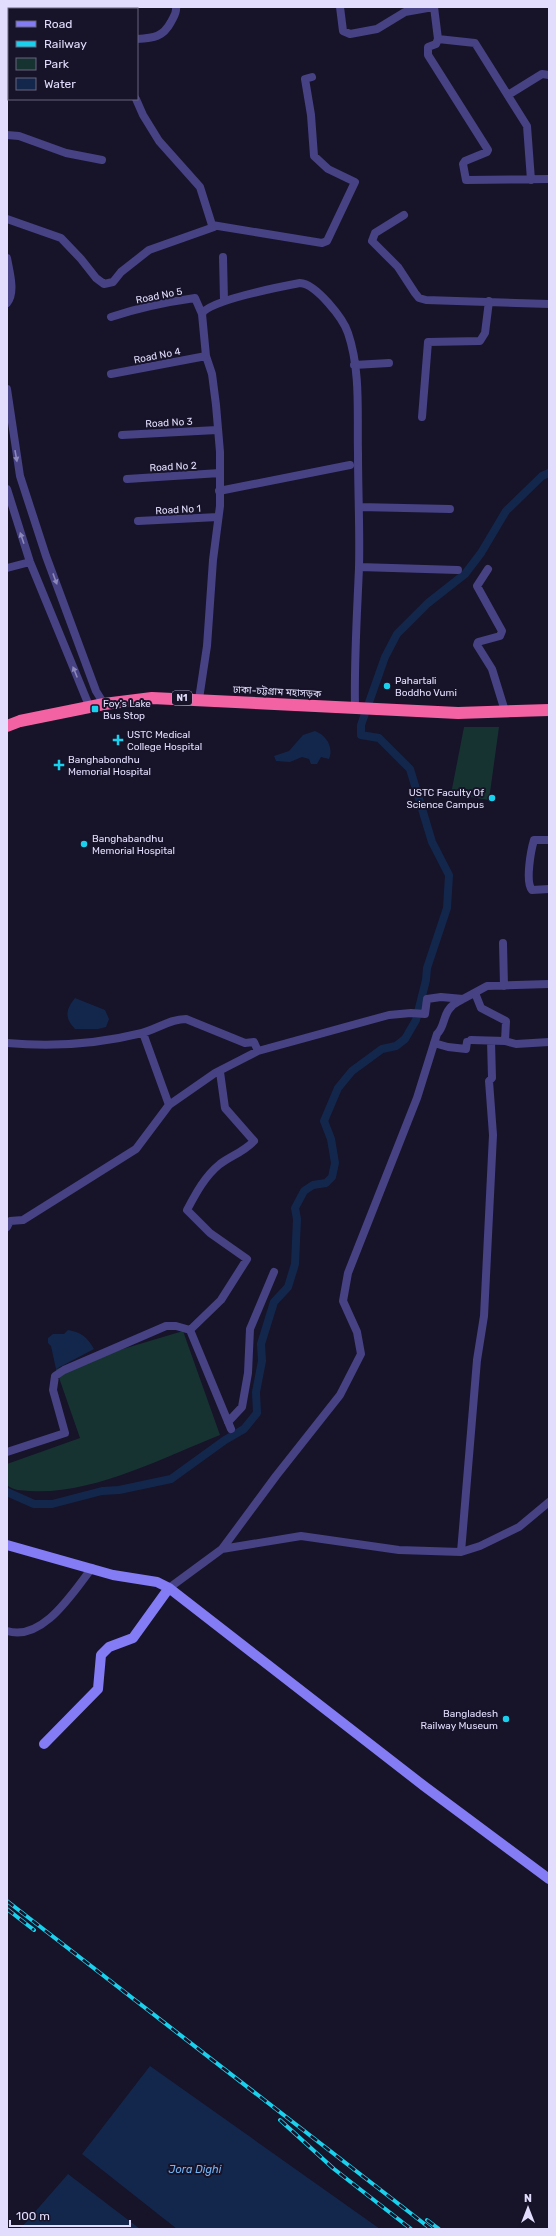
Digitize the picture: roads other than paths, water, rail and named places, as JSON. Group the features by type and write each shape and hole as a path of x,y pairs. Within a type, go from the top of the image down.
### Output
{"highway":[{"name":"ঢাকা-চট্টগ্রাম মহাসড়ক","path":"7,726 20,721 104,704 146,698 199,699 458,713 549,710"}],"main road":[{"path":"7,1545 113,1575 157,1582 169,1588 424,1786 549,1879"},
{"path":"44,1744 98,1689 101,1655 109,1647 133,1638 169,1588"}],"street":[{"path":"138,39 156,37 166,32 177,12 176,7"},
{"path":"340,7 343,31 346,34 377,29 405,12 434,7 438,39 436,44 428,47 428,55 488,150 487,152 465,161 463,164 466,180 549,179"},
{"path":"438,39 475,43 528,126 531,180"},
{"path":"508,95 542,74 549,75"},
{"path":"7,219 61,238 81,259 96,278 104,284 113,282 121,272 149,250 214,227 322,243 327,241 354,182 328,169 314,156 311,115 305,79 312,77"},
{"path":"136,100 143,115 159,142 200,187 210,223 214,227"},
{"path":"7,135 19,136 66,153 102,160"},
{"path":"404,215 375,233 372,240 398,267 419,298 426,300 549,304"},
{"path":"223,257 224,301"},
{"path":"7,258 11,296 7,303"},
{"path":"199,699 207,646 213,560 218,517 220,473 220,452 212,374 206,356 202,314 205,309 224,301 300,283 310,286 342,319 348,332 354,365 357,400 362,708"},
{"name":"Road No 5","path":"111,316 147,306 158,306 195,298 202,314"},
{"path":"422,417 428,342 480,341 485,333 489,301"},
{"name":"Road No 4","path":"111,374 206,356"},
{"path":"354,365 389,363"},
{"path":"7,389 20,476 51,570 96,691 104,704"},
{"name":"Road No 3","path":"122,435 217,430"},
{"path":"219,491 350,465"},
{"name":"Road No 2","path":"127,479 220,473"},
{"path":"7,488 30,562 90,708"},
{"path":"359,507 450,510"},
{"name":"Road No 1","path":"138,521 218,517"},
{"path":"7,568 30,562"},
{"path":"359,567 458,570"},
{"path":"488,569 477,586 502,631 500,636 478,642 477,645 492,669 505,711"},
{"path":"549,840 534,840 528,882 532,890 549,889"},
{"path":"503,943 504,986"},
{"path":"169,1588 222,1549 276,1476 340,1395 362,1354 356,1332 343,1301 348,1273 408,1120 437,1034 441,1030 445,1015 452,1006 487,986 549,984"},
{"path":"475,993 481,1008 506,1021 505,1042"},
{"path":"7,1227 10,1221 24,1220 136,1149 169,1105 220,1072 258,1051 389,1016 410,1013 425,1014 427,999 441,997 463,999"},
{"path":"7,1043 70,1045 142,1033 176,1019 186,1019 244,1043 254,1042 258,1051"},
{"path":"142,1033 169,1105"},
{"path":"434,1043 448,1047 466,1049 469,1041 491,1041 516,1044 549,1042"},
{"path":"461,1552 477,1360 484,1316 493,1135 491,1096 488,1086 492,1078 491,1041"},
{"path":"190,1330 221,1300 247,1259 210,1233 187,1210 207,1175 221,1163 243,1152 254,1141 225,1108 220,1072"},
{"path":"190,1330 230,1426 242,1406 248,1373 250,1329 274,1272"},
{"path":"7,1452 65,1434 53,1390 55,1376 64,1370 166,1326 176,1326 190,1330"},
{"path":"222,1549 301,1536 399,1550 461,1552 480,1546 519,1527 549,1502"},
{"path":"7,1631 24,1633 44,1623 62,1607 92,1568"}],"water":[{"path":"315,731 326,738 330,746 329,759 321,757 317,764 311,764 309,759 302,757 290,762 276,761 274,756 289,751 303,735"},
{"path":"75,998 105,1010 109,1019 106,1027 98,1029 75,1029 69,1021 68,1010"},
{"path":"68,1330 77,1332 83,1336 89,1341 94,1349 56,1369 51,1346 48,1343 48,1338 53,1334 64,1334"},
{"name":"Jora Dighi","path":"150,2066 380,2229 177,2229 82,2154"},
{"path":"68,2174 140,2229 20,2229"}],"waterway":[{"path":"7,1492 34,1504 52,1504 102,1491 119,1490 171,1479 225,1440 244,1429 257,1413 256,1392 262,1361 261,1344 274,1302 288,1287 295,1264 297,1219 295,1208 304,1191 313,1185 326,1183 332,1177 335,1163 331,1139 324,1121 338,1088 352,1071 382,1049 396,1046 405,1039 416,1020 426,980 427,968 447,908 449,875 432,842 410,769 379,738 361,735 361,725 385,657 397,634 428,603 465,574 481,553 506,511 542,476 549,473"}],"railway":[{"path":"7,1901 431,2229"},
{"path":"7,1909 34,1930"},
{"path":"280,2120 334,2169 411,2229"},
{"path":"427,2220 439,2229"}],"place":[{"name":"Pahartali Boddho Vumi","path":"387,686"},
{"name":"Foy's Lake Bus Stop","path":"95,709"},
{"name":"USTC Medical College Hospital","path":"118,740"},
{"name":"Banghabondhu Memorial Hospital","path":"59,765"},
{"name":"USTC Faculty Of Science Campus","path":"492,798"},
{"name":"Banghabandhu Memorial Hospital","path":"84,844"},
{"name":"Bangladesh Railway Museum","path":"506,1719"}]}
